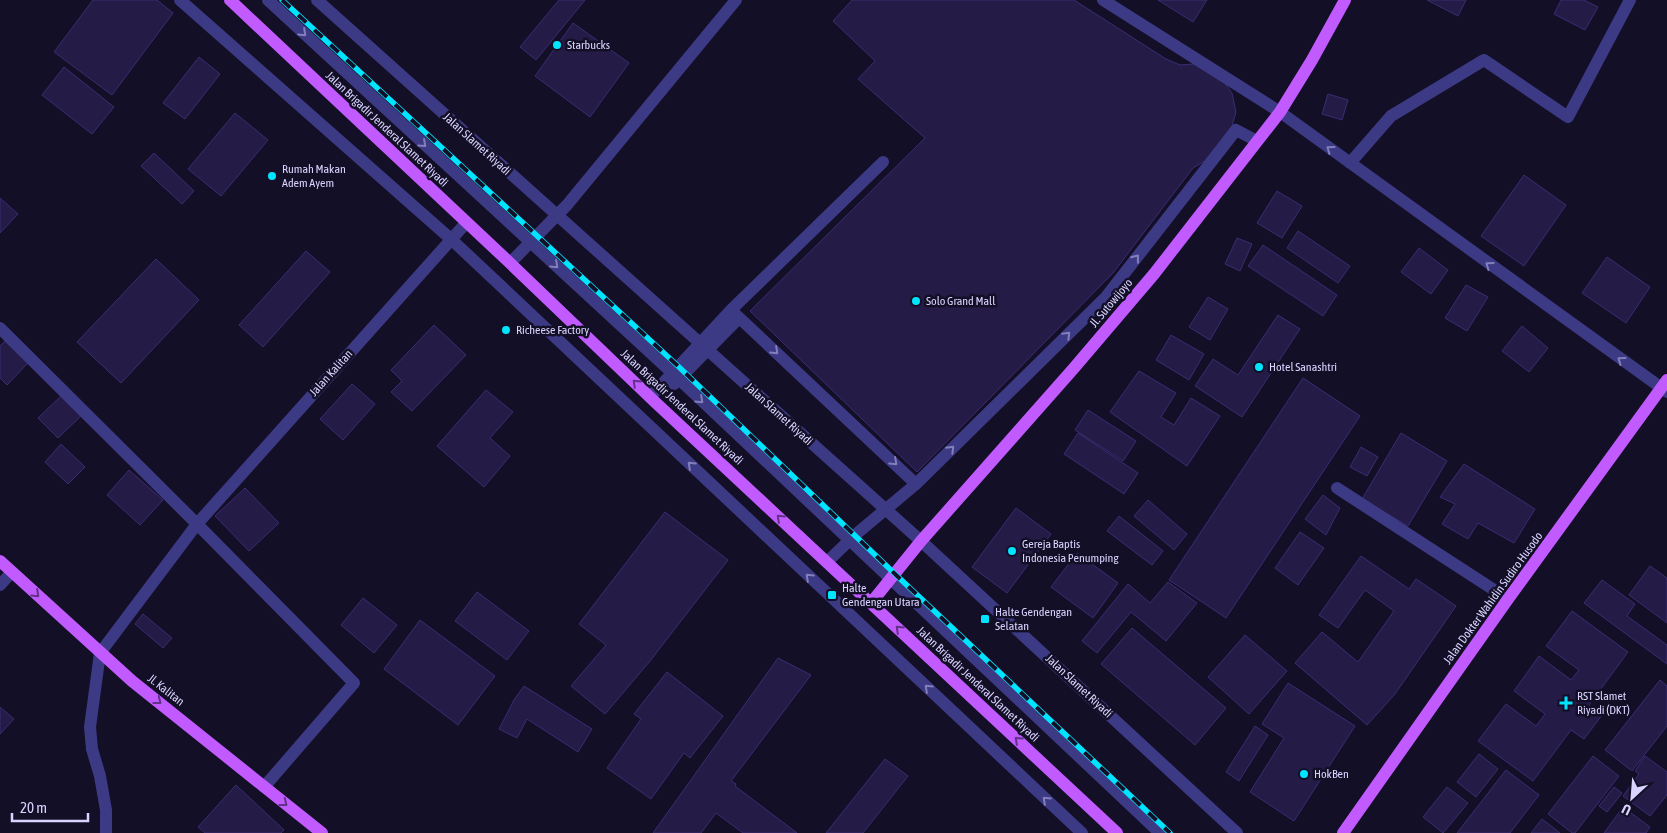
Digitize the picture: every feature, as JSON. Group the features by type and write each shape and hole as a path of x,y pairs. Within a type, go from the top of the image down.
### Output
{"main road":[{"name":"Jalan Brigadir Jenderal Slamet Riyadi","path":"230,0 1117,833"},
{"name":"Jl. Sutowijoyo","path":"870,602 1154,274 1280,112 1312,60 1344,0"},
{"name":"Jalan Dokter Wahidin Sudiro Husodo","path":"1343,833 1508,599 1665,387"},
{"name":"Jl. Kalitan","path":"0,561 100,653 322,833"}],"street":[{"path":"180,0 452,240 1082,833"},
{"path":"268,0 676,376 1160,833"},
{"name":"Jalan Slamet Riyadi","path":"317,0 921,541 1237,833"},
{"path":"510,263 557,216 736,0"},
{"path":"1103,0 1280,112 1665,387"},
{"path":"1350,163 1391,116 1484,60 1568,117 1630,0"},
{"path":"827,562 885,509 916,484 1106,297 1236,130 1257,141"},
{"path":"653,399 883,162"},
{"name":"Jalan Kalitan","path":"100,653 197,524 466,223"},
{"path":"735,314 916,484"},
{"path":"0,328 354,683 264,787"},
{"path":"1337,488 1508,599"},
{"path":"0,585 12,572"},
{"path":"100,653 90,727 92,749 100,776 106,810 106,833"}],"building":[{"path":"93,0 157,0 173,13 112,95 54,52"},
{"path":"559,0 585,0 536,60 520,47"},
{"path":"852,0 1074,0 1166,59 1180,65 1194,64 1222,79 1232,93 1236,112 1232,126 1208,159 1193,168 1113,273 917,472 750,311 925,138 858,79 875,61 833,21"},
{"path":"1158,0 1207,0 1193,22"},
{"path":"1427,0 1466,0 1458,16"},
{"path":"1561,0 1584,0 1598,7 1585,30 1554,14"},
{"path":"573,23 629,63 590,117 535,76"},
{"path":"199,57 220,74 185,119 163,103"},
{"path":"64,67 114,107 92,134 42,95"},
{"path":"1328,94 1348,100 1342,120 1322,114"},
{"path":"235,113 268,140 221,196 188,169"},
{"path":"154,153 194,191 182,204 141,166"},
{"path":"1524,175 1566,205 1524,266 1481,236"},
{"path":"1277,191 1302,206 1282,238 1257,223"},
{"path":"0,198 18,214 0,233"},
{"path":"1298,231 1350,266 1338,283 1287,248"},
{"path":"1237,238 1252,244 1240,271 1225,264"},
{"path":"1263,245 1337,295 1323,316 1248,266"},
{"path":"1419,248 1448,270 1431,294 1401,272"},
{"path":"306,251 330,272 263,347 239,325"},
{"path":"1607,257 1650,287 1626,323 1582,293"},
{"path":"156,259 199,300 121,383 77,342"},
{"path":"1466,285 1488,297 1467,331 1445,318"},
{"path":"1208,297 1228,309 1210,340 1189,327"},
{"name":"Hotel Sanashtri","path":"1278,315 1300,329 1242,417 1195,386 1213,359 1238,375"},
{"path":"434,325 466,355 412,411 391,392 402,381 391,370"},
{"path":"1522,326 1548,348 1529,372 1502,351"},
{"path":"1171,335 1204,354 1189,380 1156,360"},
{"path":"5,341 28,363 7,385 0,378 0,346"},
{"path":"1139,371 1176,393 1161,417 1174,425 1191,398 1220,416 1187,466 1110,412"},
{"path":"1303,378 1360,416 1226,618 1169,580"},
{"path":"352,384 375,404 343,440 320,419"},
{"path":"486,390 513,412 490,438 510,456 484,487 437,446"},
{"path":"62,395 82,415 58,438 38,418"},
{"path":"1088,410 1136,441 1123,461 1075,430"},
{"path":"1078,433 1138,473 1124,494 1064,454"},
{"path":"1401,433 1447,461 1408,526 1362,499"},
{"path":"61,444 85,467 68,484 45,462"},
{"path":"1361,447 1378,457 1367,476 1350,467"},
{"path":"1464,464 1535,509 1514,543 1478,523 1468,539 1442,524 1455,504 1440,497"},
{"path":"129,470 163,500 140,525 107,495"},
{"path":"245,488 279,523 249,551 215,516"},
{"path":"1323,495 1340,508 1326,535 1305,519"},
{"path":"1148,500 1187,534 1174,550 1134,516"},
{"name":"Gereja Baptis Indonesia Penumping","path":"1016,508 1051,534 1007,593 972,567"},
{"path":"665,512 728,560 650,661 605,714 571,686 606,645 579,624"},
{"path":"1119,516 1163,551 1152,565 1107,531"},
{"path":"1300,532 1324,548 1298,585 1275,568"},
{"path":"1077,553 1118,583 1093,618 1051,587"},
{"path":"1361,556 1409,589 1416,579 1456,606 1395,694 1367,725 1295,663 1322,632 1358,662 1394,611 1365,590 1338,628 1319,615"},
{"path":"1650,566 1667,578 1667,623 1629,595"},
{"path":"1602,580 1635,604 1627,616 1667,645 1667,664 1584,603"},
{"path":"1168,582 1197,603 1166,641 1131,612 1097,653 1082,641 1128,584 1150,603"},
{"path":"477,592 529,631 507,660 455,621"},
{"path":"363,598 397,625 374,653 341,625"},
{"path":"1572,611 1628,652 1589,705 1602,715 1584,739 1571,730 1533,781 1478,741 1506,704 1536,726 1545,714 1514,691 1539,656 1571,680 1579,670 1546,646"},
{"path":"143,614 172,638 163,648 135,624"},
{"path":"420,620 495,676 458,725 384,669"},
{"path":"1132,628 1226,708 1195,745 1101,664"},
{"path":"1245,635 1287,671 1249,714 1208,677"},
{"path":"778,658 811,675 731,781 797,833 743,833 716,813 701,833 653,833"},
{"path":"667,672 723,716 690,758 684,753 651,799 607,768 641,719 634,714"},
{"path":"1660,680 1667,686 1667,726 1632,771 1605,750"},
{"path":"1288,683 1355,726 1294,821 1250,792 1284,738 1262,724"},
{"path":"524,686 592,729 578,752 527,719 517,738 499,729 514,700"},
{"path":"0,707 14,719 0,734"},
{"path":"1255,726 1268,735 1239,781 1226,772"},
{"path":"1479,754 1498,769 1476,797 1457,782"},
{"path":"1593,756 1619,776 1575,833 1572,833 1548,814"},
{"path":"1645,756 1667,772 1667,795 1650,816 1623,796 1639,774 1635,771"},
{"path":"885,759 908,776 863,833 826,833"},
{"path":"1506,770 1539,795 1510,833 1457,833"},
{"path":"236,785 284,830 281,833 205,833 198,827"},
{"path":"1447,787 1468,803 1443,833 1423,817"},
{"path":"1614,787 1622,793 1607,812 1599,806"},
{"path":"1623,807 1650,827 1646,833 1604,833"},
{"path":"1542,819 1560,833 1531,833"}],"railway":[{"path":"282,0 679,367 1170,833"}],"place":[{"name":"Starbucks","path":"557,45"},
{"name":"Rumah Makan Adem Ayem","path":"272,176"},
{"name":"Solo Grand Mall","path":"916,301"},
{"name":"Richeese Factory","path":"506,330"},
{"name":"Hotel Sanashtri","path":"1259,367"},
{"name":"Gereja Baptis Indonesia Penumping","path":"1012,551"},
{"name":"Halte Gendengan Utara","path":"832,595"},
{"name":"Halte Gendengan Selatan","path":"985,619"},
{"name":"RST Slamet Riyadi (DKT)","path":"1566,703"},
{"name":"HokBen","path":"1304,774"}]}
